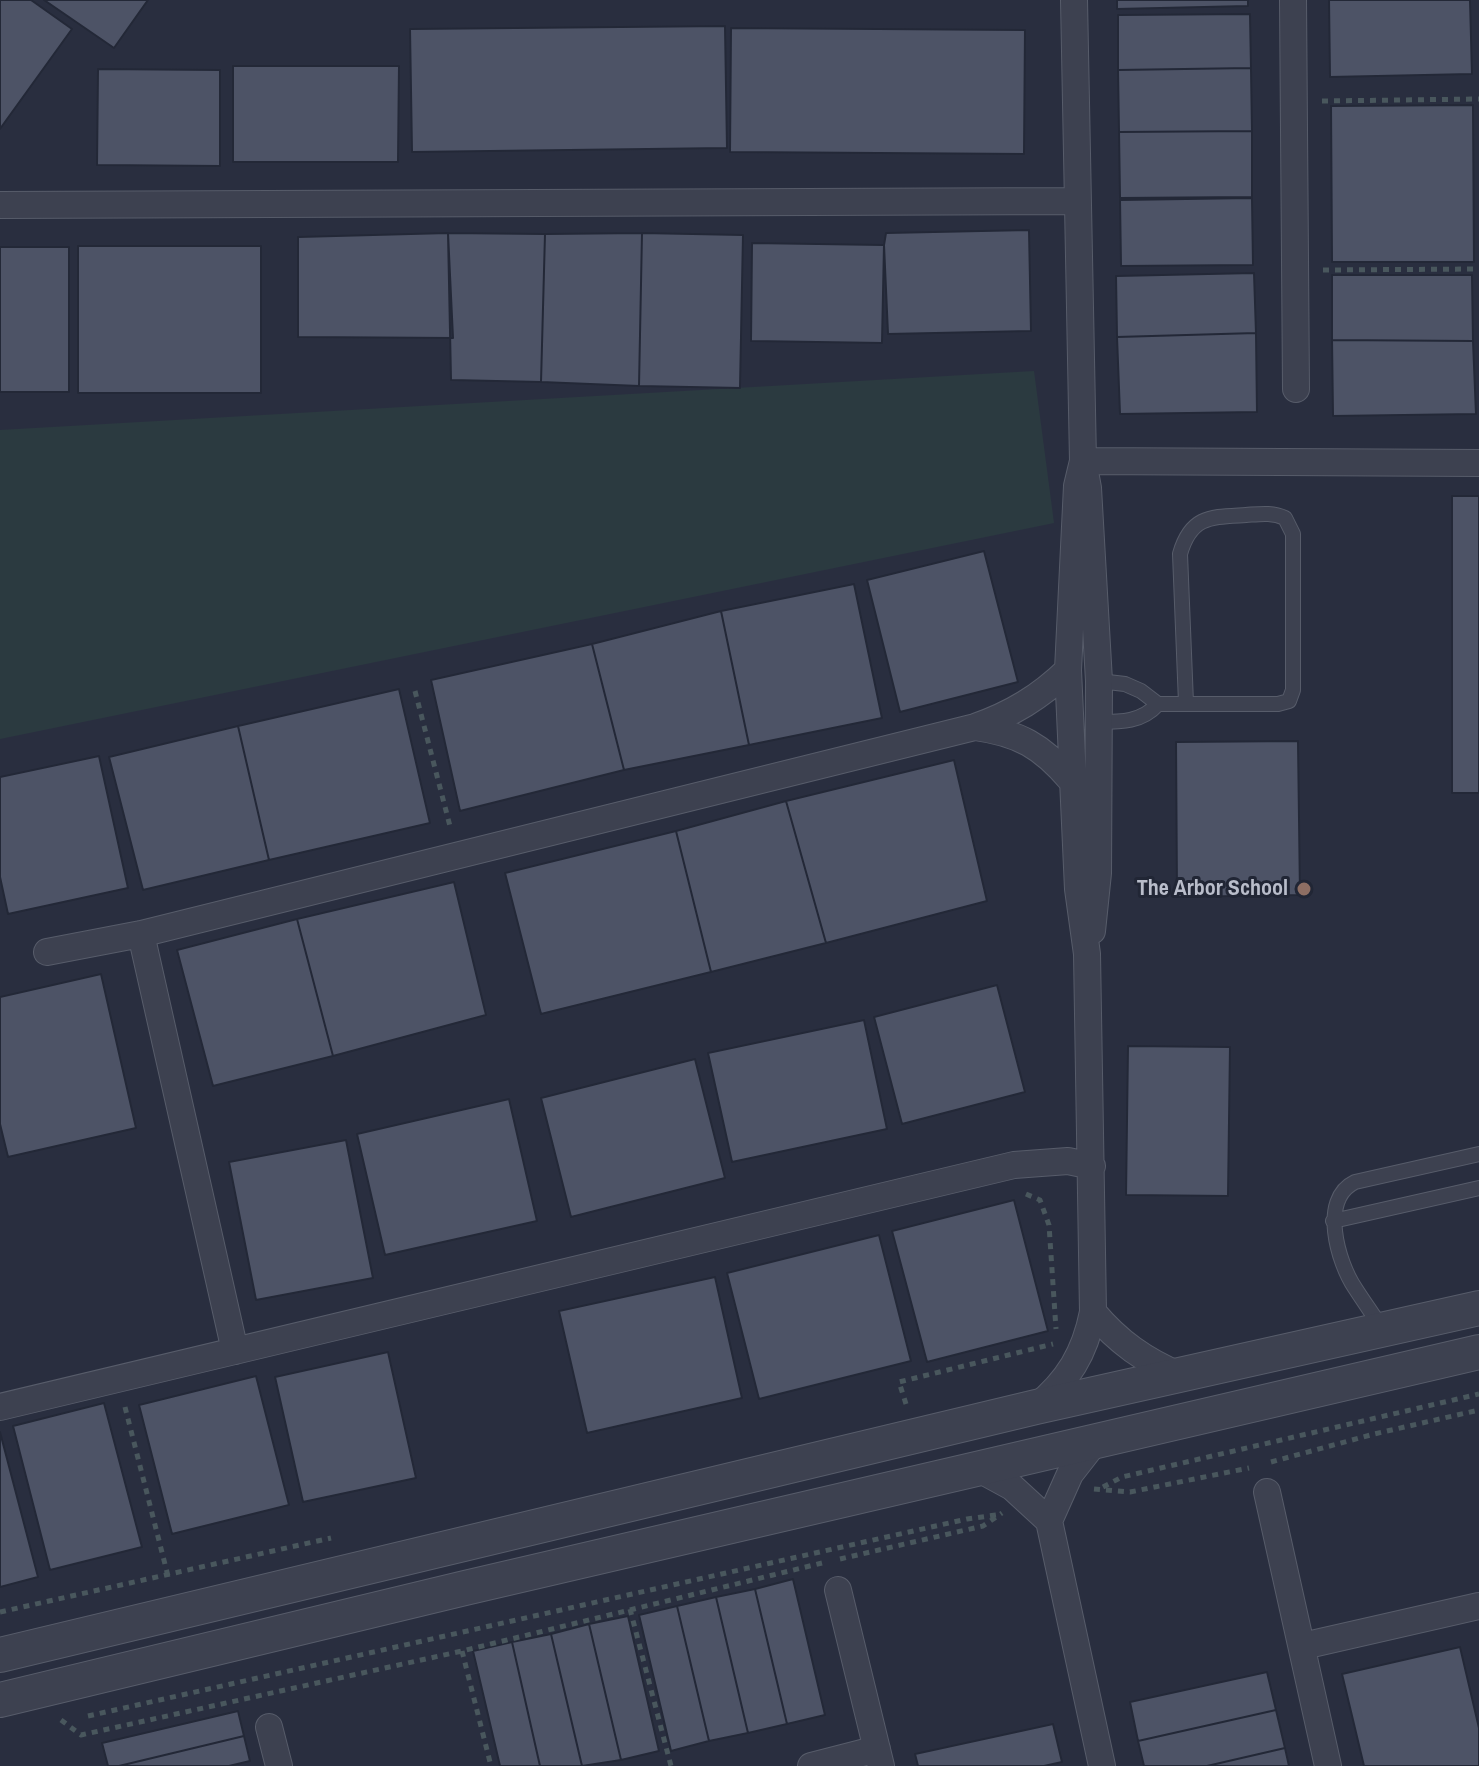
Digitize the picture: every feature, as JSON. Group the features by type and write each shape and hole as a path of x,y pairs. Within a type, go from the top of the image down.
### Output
{"street":[{"path":"1074,0 1083,461 1088,488 1099,681 1098,884 1087,954"},
{"path":"1293,0 1296,389"},
{"path":"0,205 1076,201"},
{"path":"1083,461 1479,463"},
{"path":"1036,1407 1068,1377 1088,1336 1093,1312 1087,954 1078,889 1068,670 1077,486 1083,461"},
{"path":"47,952 141,934 975,727 1026,706 1068,670"},
{"path":"975,727 1003,731 1029,742 1053,758 1071,780"},
{"path":"141,934 235,1351"},
{"path":"0,1407 1014,1165 1068,1161 1092,1166"},
{"path":"0,1655 1036,1407 1479,1308"},
{"path":"1093,1312 1129,1348 1160,1368 1181,1376"},
{"path":"13,1697 465,1588 1479,1352"},
{"path":"1049,1521 1070,1474 1095,1442"},
{"path":"979,1469 1026,1498 1049,1521 1102,1766"},
{"path":"1267,1492 1328,1766"},
{"path":"811,1766 879,1758 838,1590"},
{"path":"1303,1646 1479,1606"},
{"path":"269,1727 279,1766"}],"lane":[{"path":"1099,681 1125,684 1158,704 1278,704 1289,701 1293,696 1293,534 1285,518 1273,514 1213,516 1201,521 1184,541 1180,554 1186,703"},
{"path":"1099,722 1140,718 1158,704"},
{"path":"1383,1330 1350,1278 1333,1221 1340,1195 1355,1182 1479,1154"},
{"path":"1333,1221 1479,1188"}],"path":[{"path":"1293,101 1479,99"},
{"path":"1294,270 1479,269"},
{"path":"415,691 458,856"},
{"path":"907,1406 899,1382 1057,1343 1049,1225 1040,1200 1018,1191 1014,1165"},
{"path":"118,1379 168,1576"},
{"path":"1060,1494 1102,1487 1122,1477 1479,1394"},
{"path":"1268,1463 1479,1410"},
{"path":"1102,1487 1130,1492 1258,1466"},
{"path":"13,1697 63,1722 81,1735 462,1651 983,1526 1026,1498"},
{"path":"63,1722 967,1519 1000,1515"},
{"path":"630,1609 671,1766"},
{"path":"462,1651 491,1766"}],"shaded area":[{"path":"1034,371 1054,523 0,739 0,430"}],"building":[{"path":"0,0 31,0 72,29 0,129"},
{"path":"44,0 148,0 114,48"},
{"path":"1117,0 1248,0 1248,6 1117,9"},
{"path":"1329,0 1470,0 1472,74 1330,77"},
{"path":"1250,14 1251,68 1118,70 1118,15"},
{"path":"725,26 727,148 412,152 410,29"},
{"path":"731,28 1025,30 1024,154 730,152"},
{"path":"233,66 399,66 398,162 233,162"},
{"path":"1251,68 1252,131 1119,132 1118,70"},
{"path":"98,69 220,70 220,166 97,165"},
{"path":"1473,105 1474,262 1332,262 1331,106"},
{"path":"1252,131 1252,197 1120,198 1119,132"},
{"path":"1252,198 1253,265 1121,266 1120,200"},
{"path":"1029,230 1031,331 888,334 886,233"},
{"path":"448,233 453,338 298,337 298,237"},
{"path":"448,233 545,234 541,382 451,380"},
{"path":"642,233 639,386 541,382 545,234"},
{"path":"642,233 743,235 740,388 639,386"},
{"path":"752,243 884,245 882,343 751,341"},
{"path":"78,246 261,246 261,393 78,393"},
{"path":"0,247 69,247 69,392 0,392"},
{"path":"1254,273 1256,333 1117,337 1116,276"},
{"path":"1332,275 1472,275 1473,341 1332,340"},
{"path":"1256,333 1257,412 1120,414 1117,337"},
{"path":"1332,340 1473,341 1476,414 1333,416"},
{"path":"1452,496 1479,496 1479,793 1452,793"},
{"path":"984,551 1018,682 900,712 867,580"},
{"path":"854,584 882,718 749,745 721,611"},
{"path":"721,611 749,745 624,770 592,644"},
{"path":"592,644 624,770 460,811 431,680"},
{"path":"399,689 430,823 269,860 238,726"},
{"path":"238,726 269,860 143,890 109,757"},
{"path":"1298,741 1300,895 1177,897 1176,742"},
{"path":"99,756 128,888 8,914 0,877 0,777"},
{"path":"954,760 987,901 826,943 786,801"},
{"path":"786,801 826,943 711,972 676,831"},
{"path":"676,831 711,972 541,1014 505,873"},
{"path":"454,882 486,1015 333,1056 297,919"},
{"path":"297,919 333,1056 213,1086 177,950"},
{"path":"101,974 136,1128 8,1157 0,1124 0,997"},
{"path":"997,985 1025,1092 902,1124 874,1017"},
{"path":"864,1020 887,1129 732,1162 708,1053"},
{"path":"1128,1046 1230,1047 1228,1196 1126,1195"},
{"path":"695,1059 725,1178 571,1217 541,1098"},
{"path":"509,1099 537,1221 385,1255 357,1134"},
{"path":"346,1140 373,1278 256,1300 229,1162"},
{"path":"1014,1200 1048,1331 927,1362 892,1231"},
{"path":"879,1235 911,1361 759,1399 727,1273"},
{"path":"715,1277 742,1398 587,1433 559,1311"},
{"path":"388,1352 416,1478 303,1502 275,1377"},
{"path":"256,1376 289,1505 172,1534 139,1405"},
{"path":"104,1403 142,1547 50,1570 13,1426"},
{"path":"0,1432 38,1577 0,1587"},
{"path":"793,1579 825,1715 787,1724 755,1589"},
{"path":"755,1589 787,1724 748,1733 716,1597"},
{"path":"716,1597 748,1733 709,1741 677,1606"},
{"path":"677,1606 709,1741 671,1751 639,1615"},
{"path":"628,1616 659,1751 621,1760 589,1624"},
{"path":"589,1624 621,1760 582,1766 551,1634"},
{"path":"551,1634 582,1766 540,1766 512,1642"},
{"path":"512,1642 540,1766 500,1766 473,1651"},
{"path":"1460,1647 1479,1728 1479,1766 1364,1766 1342,1674"},
{"path":"1267,1672 1276,1710 1138,1741 1130,1702"},
{"path":"1276,1710 1285,1748 1207,1766 1144,1766 1138,1741"},
{"path":"238,1711 244,1736 108,1766 102,1743"},
{"path":"1053,1724 1062,1762 1044,1766 918,1766 915,1754"},
{"path":"244,1736 250,1761 229,1766 119,1766"},
{"path":"1285,1748 1289,1766 1207,1766"}],"place":[{"name":"The Arbor School","path":"1304,889"}]}
